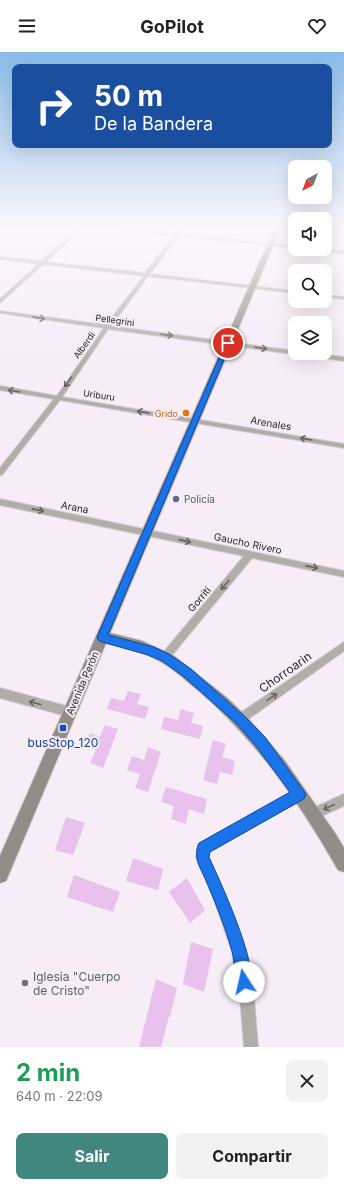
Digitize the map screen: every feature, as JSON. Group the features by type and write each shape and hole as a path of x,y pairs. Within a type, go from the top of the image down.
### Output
{"main road":[{"name":"Avenida Perón","path":"0,875 258,273"},
{"path":"102,637 132,644 165,657 209,690 240,719 261,742 299,794 344,864"}],"street":[{"path":"0,302 31,273"},
{"path":"134,273 288,291"},
{"name":"Alberdi","path":"0,473 58,398 107,328 148,275"},
{"path":"332,297 344,298"},
{"name":"Pellegrini","path":"0,312 107,328 288,351"},
{"path":"332,357 344,359"},
{"name":"Uriburu","path":"0,388 195,420"},
{"name":"Arenales","path":"195,420 344,446"},
{"name":"Arana","path":"0,502 147,532"},
{"name":"Gaucho Rivero","path":"147,532 344,574"},
{"name":"Gorriti","path":"165,657 250,555"},
{"name":"Chorroarin","path":"240,719 344,646"},
{"path":"0,693 70,712"},
{"path":"251,1047 247,997 239,952 222,901 202,857 204,848 299,794"},
{"path":"313,814 344,800"}],"building":[{"path":"128,691 141,694 137,704 149,707 145,719 107,709 111,698 124,701"},
{"path":"181,709 194,713 191,723 203,726 200,739 161,729 164,717 178,720"},
{"path":"105,725 118,729 103,768 90,763 96,750 84,746 90,733 100,737"},
{"path":"213,740 226,744 222,757 235,761 232,775 220,772 217,784 203,780"},
{"path":"148,747 161,752 148,792 135,788 140,774 127,770 132,756 144,760"},
{"path":"166,787 207,799 204,814 189,809 186,824 171,819 174,806 161,802"},
{"path":"66,817 85,823 73,855 55,850"},
{"path":"133,858 163,869 158,890 126,881"},
{"path":"74,875 120,892 113,912 67,897"},
{"path":"187,878 205,910 190,923 169,892"},
{"path":"191,942 213,949 204,992 183,984"},
{"path":"156,979 177,988 170,1017 169,1016 161,1047 139,1047"}],"place":[{"name":"Grido","path":"186,413"},
{"name":"Policía","path":"176,499"},
{"name":"busStop_120","path":"63,728"},
{"name":"Iglesia \"Cuerpo de Cristo\"","path":"25,983"}],"route":[{"path":"228,343 102,637 132,644 151,651 165,657 187,673 217,697 240,719 261,742 299,794 204,848 202,857 222,901 239,952 244,982"}]}
